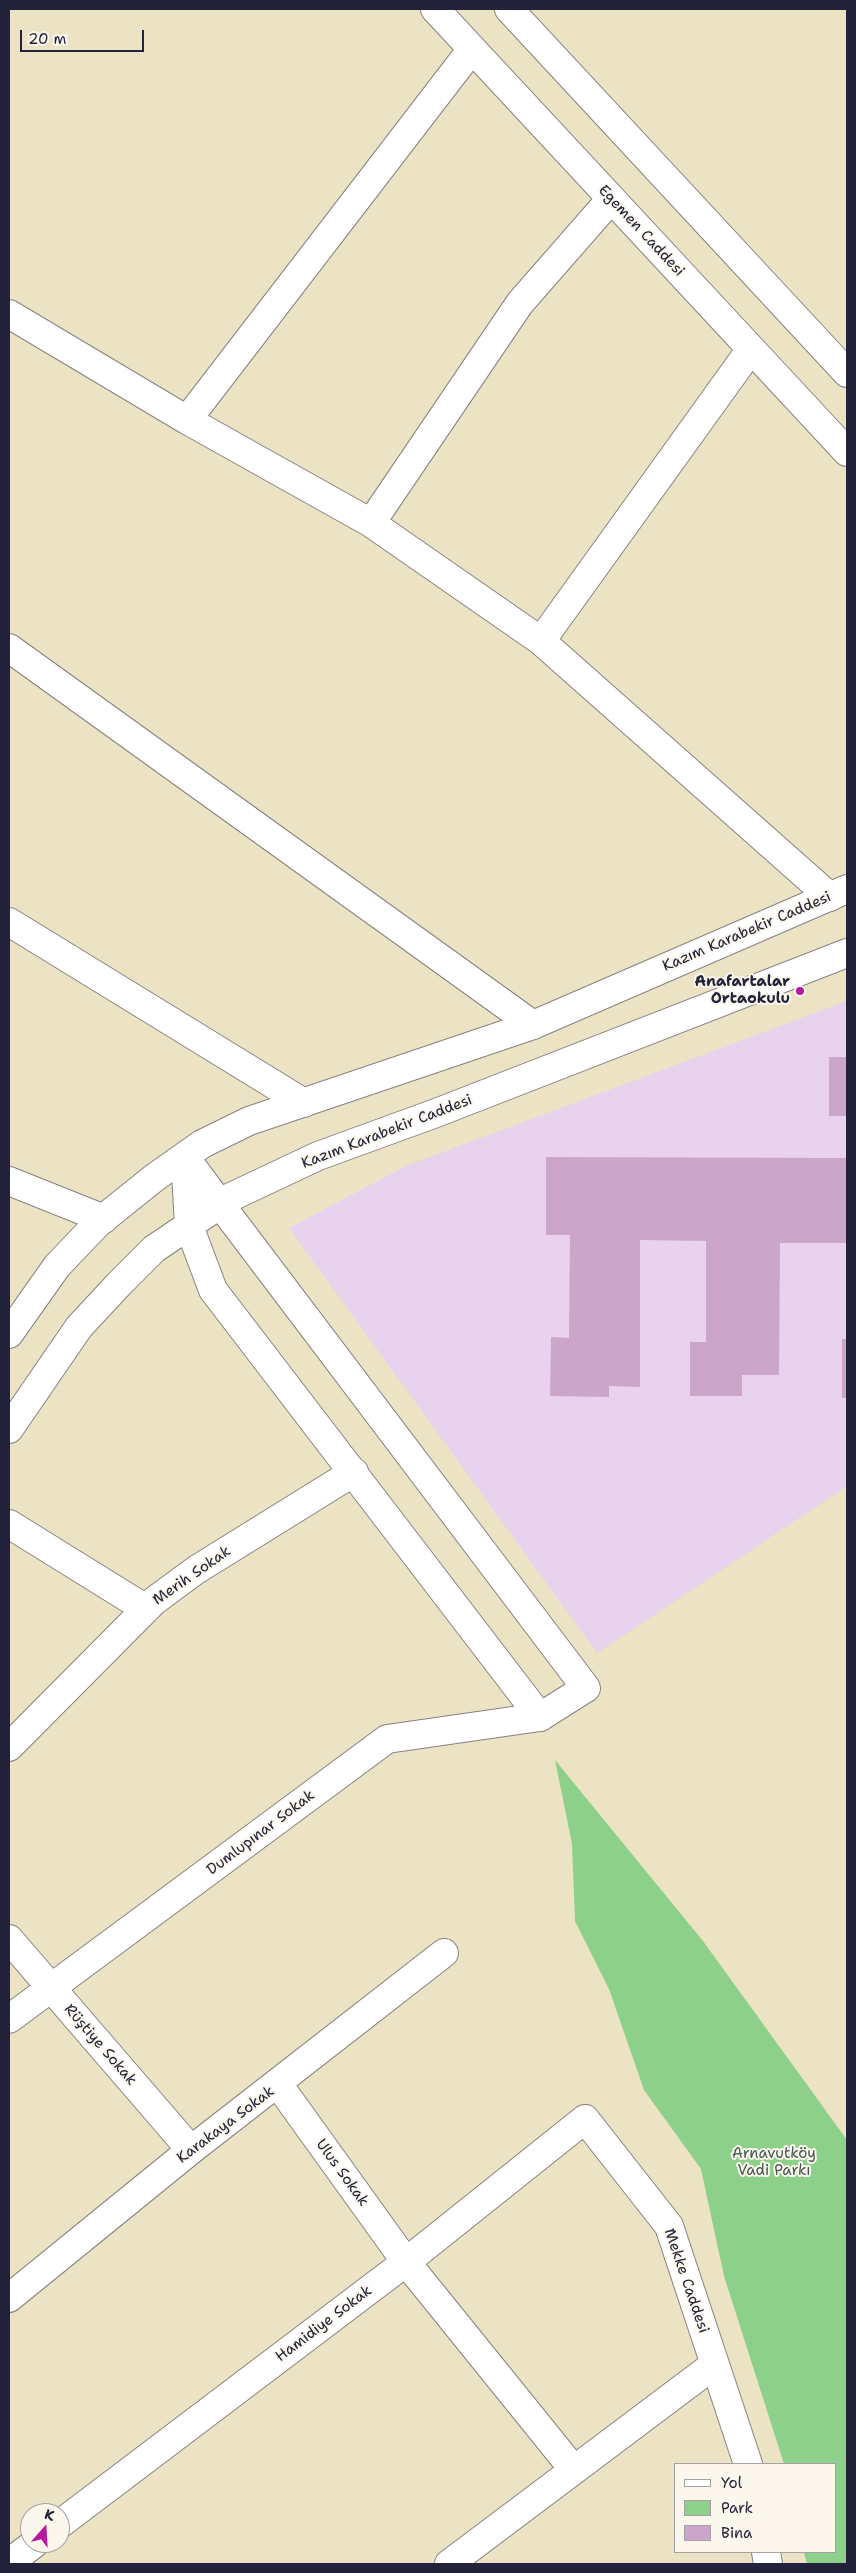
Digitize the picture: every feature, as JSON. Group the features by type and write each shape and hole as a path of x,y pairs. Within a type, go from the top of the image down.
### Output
{"street":[{"name":"Egemen Caddesi","path":"435,9 847,452"},
{"path":"509,9 847,373"},
{"path":"187,420 472,49"},
{"path":"371,523 520,303 611,199"},
{"path":"9,314 187,420 371,523 541,641 839,893"},
{"path":"541,641 751,349"},
{"path":"9,648 533,1025"},
{"name":"Kazım Karabekir Caddesi","path":"9,1334 57,1266 104,1220 154,1178 202,1144 250,1121 533,1025 839,893"},
{"path":"9,922 304,1103"},
{"name":"Kazım Karabekir Caddesi","path":"9,1429 79,1327 154,1249 231,1196 318,1156 436,1114 847,953"},
{"path":"185,1157 220,1204 586,1688 540,1717 213,1290 189,1226 185,1157"},
{"path":"9,1181 104,1220"},
{"name":"Merih Sokak","path":"9,1747 146,1609 196,1570 354,1472"},
{"path":"9,1524 146,1609"},
{"name":"Dumlupınar Sokak","path":"9,2019 387,1739 540,1717"},
{"name":"Rüştiye Sokak","path":"9,1939 191,2150"},
{"name":"Karakaya Sokak","path":"9,2298 191,2150 444,1953"},
{"name":"Ulus Sokak","path":"278,2084 406,2262 574,2470"},
{"name":"Hamidiye Sokak","path":"70,2516 406,2262 585,2119"},
{"name":"Mekke Caddesi","path":"585,2119 669,2226 748,2463"},
{"path":"449,2564 715,2364"},
{"path":"9,2563 22,2553"}],"shaded area":[{"path":"847,1001 847,1486 597,1653 289,1228 408,1165"}],"green space":[{"name":"Arnavutköy Vadi Parkı","path":"555,1760 703,1941 847,2140 847,2564 807,2564 804,2553 836,2553 836,2463 784,2463 724,2276 701,2169 644,2090 609,1989 575,1921 572,1844"}],"building":[{"path":"829,1057 847,1057 847,1116 829,1116"},
{"path":"546,1157 847,1158 847,1243 780,1243 779,1375 742,1375 742,1396 690,1396 690,1342 706,1342 706,1241 640,1240 640,1387 609,1386 609,1397 550,1396 551,1337 569,1338 570,1235 546,1235"},
{"path":"842,1339 847,1339 847,1398 842,1398"}],"place":[{"name":"Anafartalar Ortaokulu","path":"800,991"}]}
